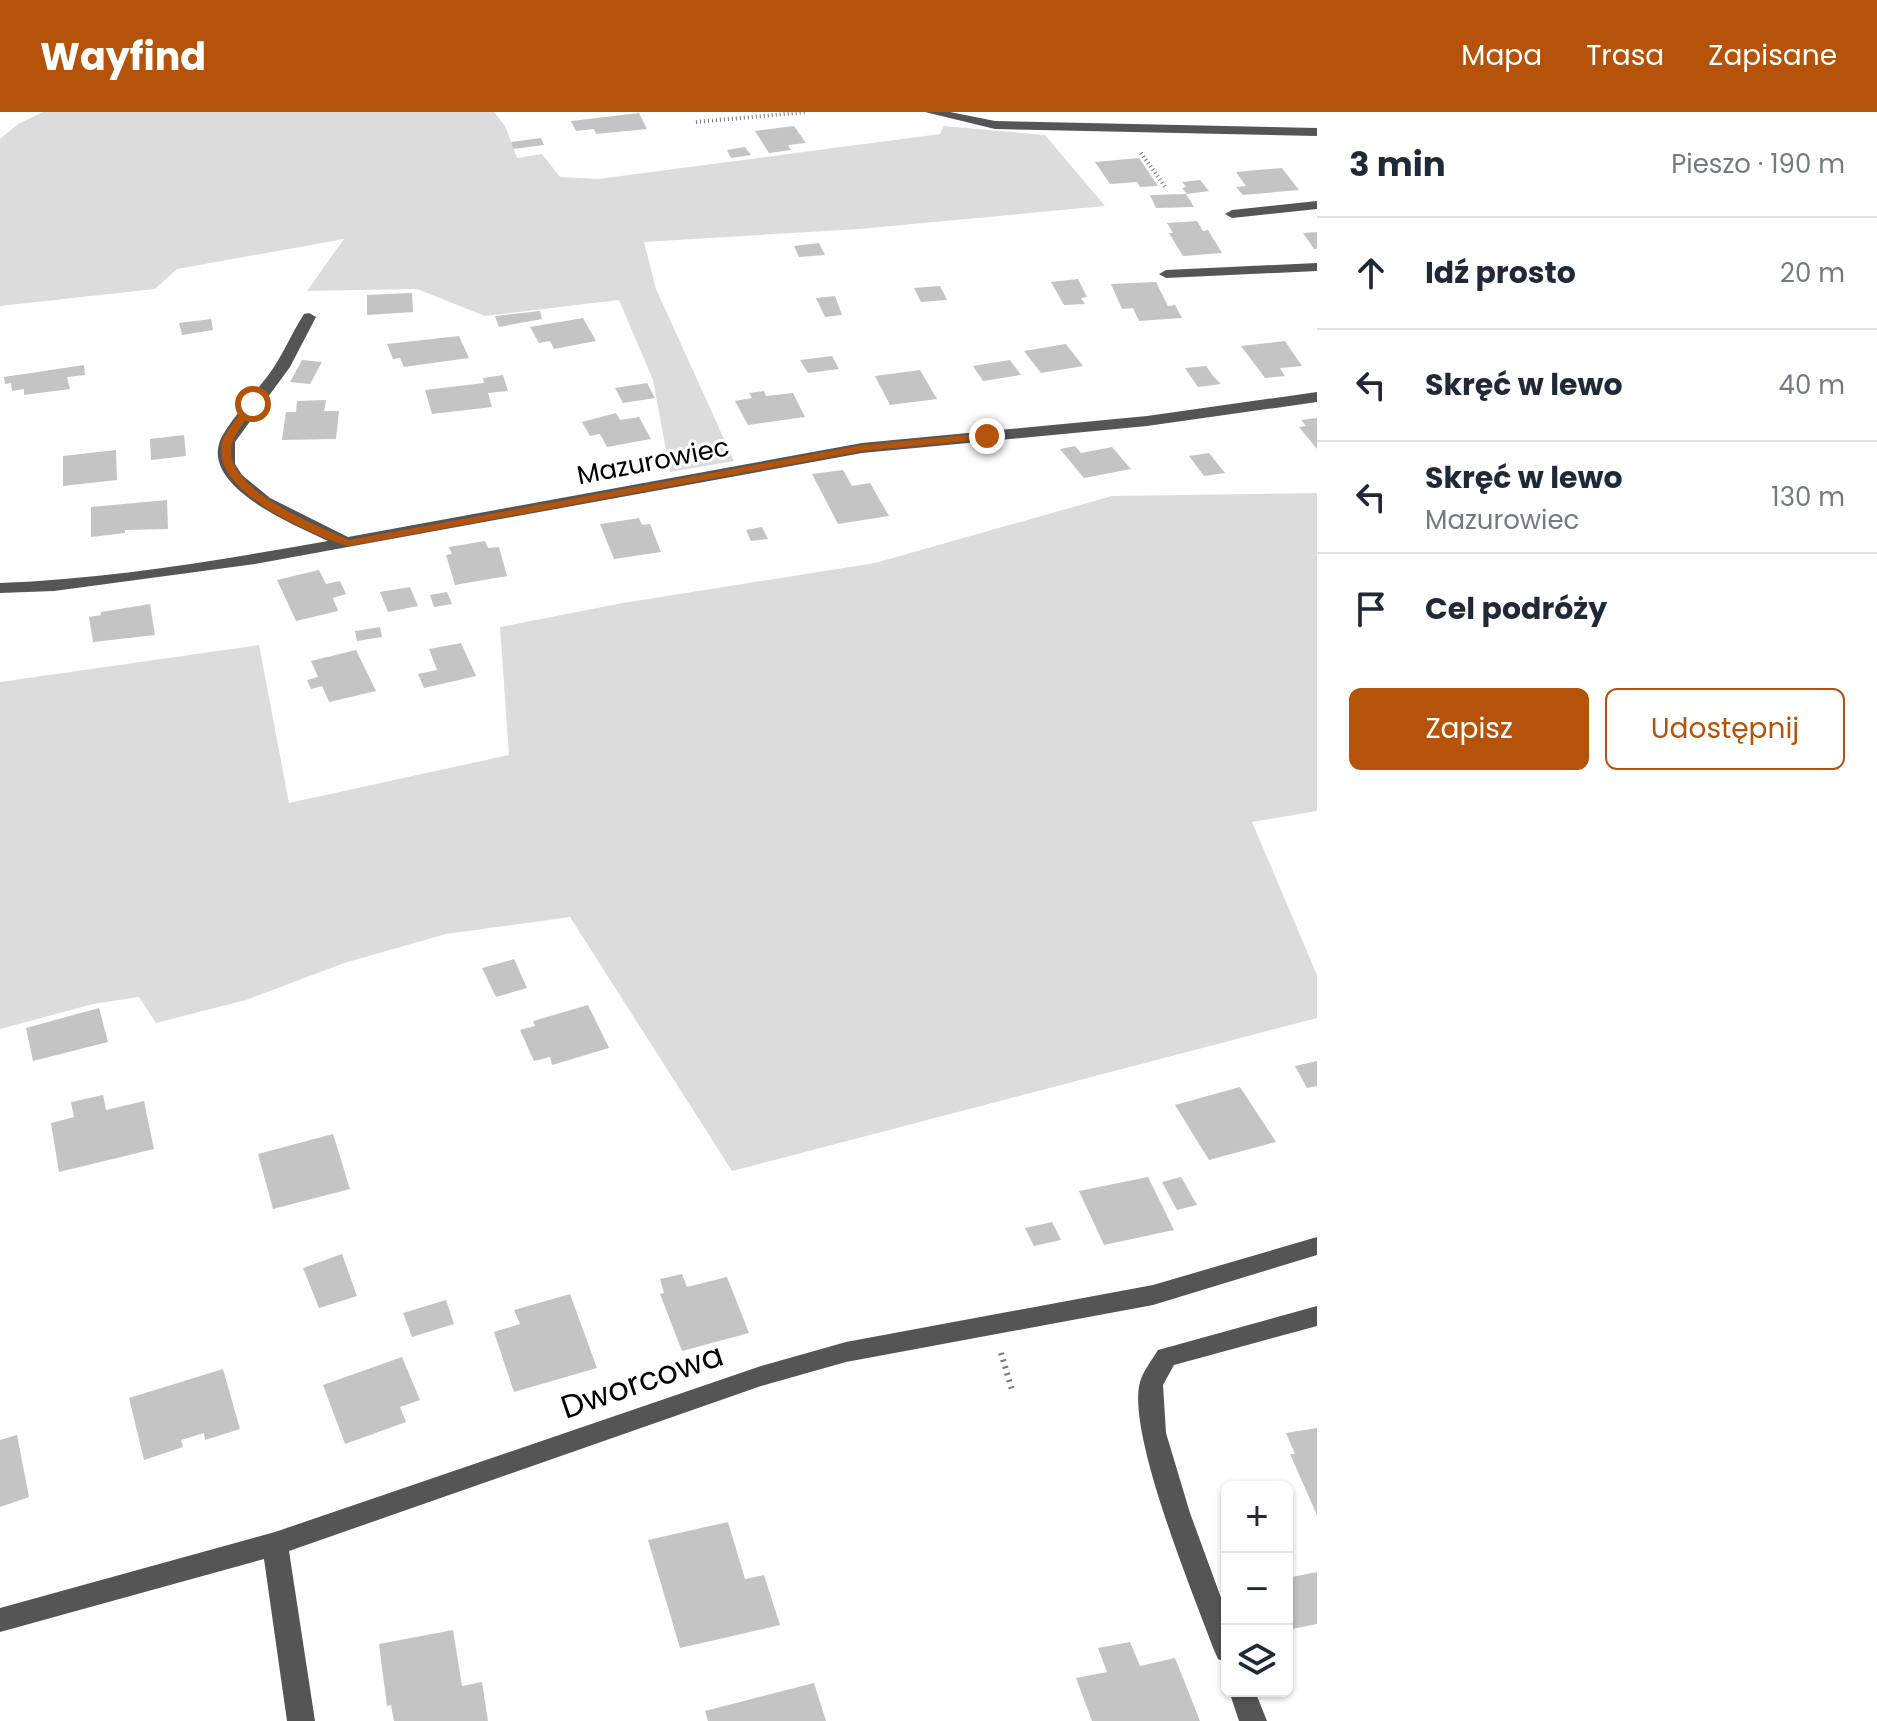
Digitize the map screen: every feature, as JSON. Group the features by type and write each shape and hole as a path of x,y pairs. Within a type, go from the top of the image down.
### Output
{"street":[{"path":"931,112 995,125 1317,132"},
{"path":"1232,214 1317,205"},
{"path":"1166,274 1317,267"},
{"path":"309,317 282,367 227,442 228,467 250,492 305,525 348,543"},
{"name":"Mazurowiec","path":"0,588 69,584 255,559 862,448 1147,421 1317,397"},
{"name":"Dworcowa","path":"0,1620 275,1544 761,1376 846,1352 1153,1295 1317,1246"},
{"path":"1221,1634 1177,1513 1154,1433 1151,1384 1166,1357 1317,1316"},
{"path":"275,1544 301,1721"},
{"path":"1244,1697 1253,1721"}],"path":[{"path":"696,122 807,112"}],"shaded area":[{"path":"43,112 494,112 505,126 517,158 542,154 560,177 598,179 940,134 944,126 1045,135 1105,206 859,229 644,242 656,289 734,461 670,472 653,380 619,300 485,316 417,289 307,291 344,239 177,269 155,289 0,306 0,139 18,124"},
{"path":"1317,493 1317,811 1252,822 1317,975 1317,1018 732,1171 570,917 446,934 344,963 246,1000 156,1023 139,997 93,1004 0,1029 0,682 259,645 289,803 509,755 500,627 623,603 875,563 1112,496"}],"building":[{"path":"639,113 647,129 596,134 594,129 576,131 571,121"},
{"path":"794,126 806,143 788,145 791,150 769,153 755,131"},
{"path":"541,138 544,145 513,149 511,142"},
{"path":"745,147 751,155 731,158 727,150"},
{"path":"1139,158 1158,186 1140,187 1137,182 1110,184 1095,162"},
{"path":"1282,168 1299,190 1243,195 1236,187 1246,186 1236,172"},
{"path":"1200,180 1209,191 1187,194 1182,188 1186,187 1182,182"},
{"path":"1186,194 1194,207 1156,208 1150,195"},
{"path":"1197,221 1203,231 1208,230 1222,253 1183,256 1169,233 1173,233 1167,223"},
{"path":"1317,232 1317,249 1314,249 1303,233"},
{"path":"819,243 825,255 799,257 794,246"},
{"path":"1078,279 1087,297 1081,298 1085,304 1064,305 1051,282"},
{"path":"1156,282 1168,306 1175,305 1182,318 1139,321 1133,308 1122,309 1111,284"},
{"path":"940,286 947,300 921,302 914,288"},
{"path":"412,293 413,312 367,315 367,295"},
{"path":"835,296 842,315 825,317 816,298"},
{"path":"540,311 542,319 499,327 495,316"},
{"path":"583,318 596,341 554,349 550,341 539,343 530,327"},
{"path":"211,319 213,330 182,335 179,323"},
{"path":"459,336 469,358 404,367 400,358 393,359 387,344"},
{"path":"1285,341 1302,366 1280,368 1285,376 1265,378 1241,346"},
{"path":"1066,344 1083,366 1041,373 1024,351"},
{"path":"832,356 839,369 808,373 800,360"},
{"path":"302,360 322,362 310,384 290,382"},
{"path":"1010,360 1021,375 983,381 973,366"},
{"path":"84,365 85,375 67,377 70,389 24,395 24,389 12,391 11,383 5,384 4,377"},
{"path":"1206,366 1221,384 1198,387 1185,368"},
{"path":"920,370 937,399 890,405 875,376"},
{"path":"503,375 508,391 488,393 492,407 432,414 425,390 484,383 483,378"},
{"path":"647,383 655,398 623,403 615,388"},
{"path":"764,391 766,396 793,393 805,417 748,425 735,401 752,398 749,393"},
{"path":"326,400 324,411 339,411 336,439 282,440 286,412 296,412 297,401"},
{"path":"616,413 620,420 639,417 651,439 607,447 600,434 590,436 582,422"},
{"path":"1317,418 1317,449 1299,427 1306,426 1301,420"},
{"path":"184,435 186,456 151,460 150,439"},
{"path":"1075,446 1081,453 1112,447 1131,469 1084,478 1060,449"},
{"path":"116,450 117,480 63,486 63,456"},
{"path":"1209,453 1225,473 1204,476 1189,456"},
{"path":"843,470 852,486 870,483 889,516 838,524 812,474"},
{"path":"167,500 168,529 125,530 125,533 91,537 91,507"},
{"path":"639,518 642,525 650,524 661,552 614,559 600,524"},
{"path":"762,527 768,539 751,541 746,530"},
{"path":"485,541 488,548 499,547 507,576 455,585 446,555 452,554 449,547"},
{"path":"319,570 326,584 340,581 346,594 333,598 338,611 296,621 277,580"},
{"path":"410,587 418,606 388,612 380,592"},
{"path":"447,592 452,604 434,607 430,595"},
{"path":"150,604 155,635 93,642 89,617"},
{"path":"380,627 382,637 357,641 355,631"},
{"path":"461,643 476,676 424,688 418,674 437,670 429,649"},
{"path":"356,650 376,691 329,702 322,686 311,689 307,680 318,677 311,661"},
{"path":"514,959 527,988 496,997 482,968"},
{"path":"588,1005 609,1048 552,1065 550,1057 534,1061 520,1030 535,1026 533,1021"},
{"path":"99,1008 108,1042 33,1061 26,1028"},
{"path":"1317,1061 1317,1086 1307,1088 1295,1066"},
{"path":"1240,1087 1276,1142 1209,1160 1175,1105"},
{"path":"103,1095 106,1110 144,1101 154,1149 59,1172 51,1123 74,1117 71,1102"},
{"path":"333,1134 350,1189 273,1209 258,1154"},
{"path":"1148,1177 1174,1230 1104,1245 1079,1191"},
{"path":"1181,1177 1197,1205 1177,1210 1162,1182"},
{"path":"1052,1222 1061,1240 1034,1246 1025,1228"},
{"path":"342,1254 357,1296 319,1308 303,1268"},
{"path":"682,1274 687,1287 727,1277 749,1333 682,1351 660,1294 664,1293 660,1279"},
{"path":"570,1294 597,1368 514,1392 494,1332 520,1324 514,1310"},
{"path":"446,1300 454,1324 412,1337 403,1313"},
{"path":"402,1357 420,1400 400,1407 406,1422 345,1444 323,1385"},
{"path":"223,1369 240,1429 205,1440 204,1433 181,1440 183,1447 144,1460 129,1398"},
{"path":"1317,1428 1317,1515 1290,1454 1295,1454 1286,1433"},
{"path":"17,1435 29,1497 0,1507 0,1440"},
{"path":"728,1522 745,1579 764,1575 780,1625 680,1648 648,1540"},
{"path":"1317,1572 1317,1624 1293,1629 1293,1577"},
{"path":"453,1630 462,1686 482,1682 488,1721 394,1721 391,1705 387,1706 379,1644"},
{"path":"1130,1642 1140,1666 1175,1658 1200,1721 1092,1721 1076,1678 1107,1672 1098,1648"},
{"path":"814,1683 826,1721 708,1721 705,1711"}],"route":[{"path":"253,404 227,442 228,467 250,492 305,525 348,543 862,448 987,436"}]}
